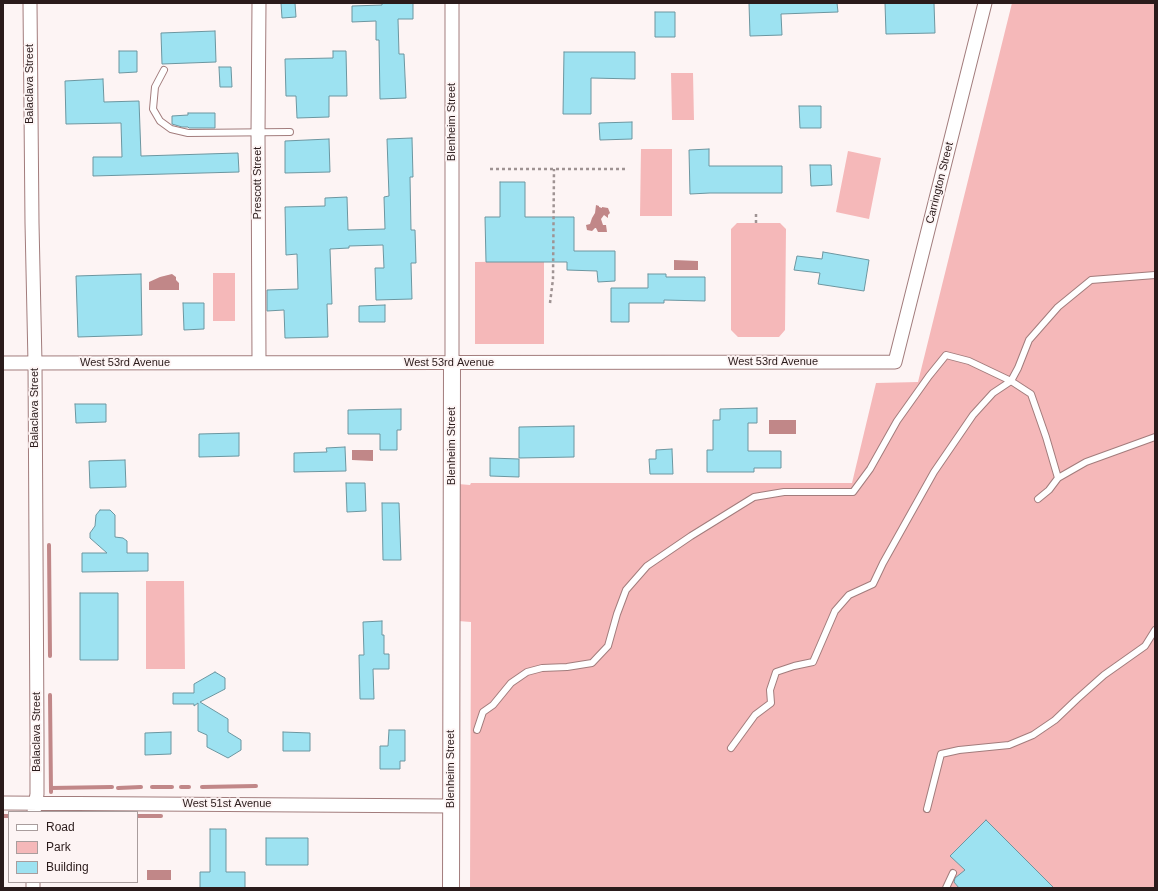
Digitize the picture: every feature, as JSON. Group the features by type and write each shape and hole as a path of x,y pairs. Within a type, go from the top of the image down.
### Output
{"street":[{"name":"Balaclava Street","path":"30,3 35,363 37,737 37,794 34,807"},
{"name":"Prescott Street","path":"259,3 259,362"},
{"name":"Blenheim Street","path":"451,888 452,3"},
{"name":"Carrington Street","path":"895,362 985,3"},
{"name":"West 53rd Avenue","path":"3,363 895,362"},
{"name":"West 51st Avenue","path":"3,803 34,807 451,806"}],"lane":[{"path":"164,70 155,87 154,109 160,121 171,129 188,133 290,132"},
{"path":"731,748 756,715 771,703 770,690 776,672 813,662 835,611 849,595 873,584 883,563 934,472 973,415 993,393 1011,381 1029,340 1058,307 1091,280 1155,275"},
{"path":"478,730 482,712 493,705 510,683 527,672 542,668 568,668 592,663 608,646 617,614 626,590 647,566 698,532 754,497 784,492 853,492 870,469 897,421 946,355 969,360 1011,381 1031,394 1058,478"},
{"path":"1038,499 1049,490 1058,478 1086,462 1155,437"},
{"path":"927,808 941,754 959,750 1009,745 1033,735 1055,720 1104,675 1145,646 1155,630"},
{"path":"946,888 952,873"}],"path":[{"path":"490,169 626,169"},
{"path":"550,304 553,279 554,169"},
{"path":"756,212 756,223"}],"green space":[{"path":"1012,3 1155,3 1155,888 470,888 471,622 458,621 458,484 852,483 876,383 918,382"},
{"path":"671,73 693,73 694,120 672,120"},
{"path":"641,149 672,149 672,216 640,216"},
{"path":"848,151 881,158 869,219 836,212"},
{"path":"737,223 780,223 786,229 785,330 779,337 738,337 731,330 731,229"},
{"path":"544,261 544,344 475,344 475,262"},
{"path":"213,273 235,273 235,321 213,321"},
{"path":"146,581 184,581 185,669 146,669"}],"shaded area":[{"path":"596,205 602,208 608,208 610,213 608,218 604,215 601,219 603,225 606,225 607,232 598,232 596,228 592,231 587,230 586,225 590,224 595,213"},
{"path":"674,260 698,261 698,270 674,270"},
{"path":"172,274 176,277 176,280 179,283 179,290 149,290 149,282"},
{"path":"769,420 796,420 796,434 769,434"},
{"path":"352,450 373,450 373,461 352,460"},
{"path":"147,870 171,870 171,880 147,880"}],"building":[{"path":"281,3 295,3 296,17 282,18"},
{"path":"382,3 413,3 413,19 398,19 399,54 404,54 406,98 380,99 379,40 376,40 376,21 352,22 352,6 382,5"},
{"path":"749,3 837,3 838,12 781,14 782,35 750,36"},
{"path":"885,3 934,3 935,33 886,34"},
{"path":"655,12 675,12 675,37 655,37"},
{"path":"215,31 216,62 162,64 161,33"},
{"path":"119,51 137,51 137,72 119,73"},
{"path":"333,51 346,51 347,96 329,96 329,117 297,118 296,96 286,96 285,59 333,58"},
{"path":"564,52 635,52 635,79 591,78 591,114 563,114"},
{"path":"219,67 231,67 232,87 220,87"},
{"path":"103,79 104,102 139,101 141,156 238,153 239,172 93,176 93,157 122,157 121,123 66,124 65,81"},
{"path":"799,106 821,106 821,128 800,128"},
{"path":"188,113 215,113 215,128 189,128 172,124 172,116 188,115"},
{"path":"632,122 632,139 600,140 599,123"},
{"path":"412,138 413,177 410,177 411,230 415,230 416,263 411,263 412,299 376,300 375,268 384,268 383,245 349,246 349,248 330,249 332,304 327,304 328,337 285,338 284,310 267,311 267,290 298,289 297,254 286,255 285,207 325,206 325,198 347,197 348,230 385,229 384,197 389,196 387,139"},
{"path":"329,139 330,172 285,173 285,141"},
{"path":"709,149 709,166 782,166 782,193 690,194 689,150"},
{"path":"810,165 831,165 832,185 811,186"},
{"path":"500,182 525,182 525,217 574,217 574,251 615,251 615,281 598,282 597,271 567,270 567,262 486,262 485,217 500,217"},
{"path":"823,252 869,260 864,291 818,284 820,273 794,270 797,256 822,259"},
{"path":"141,274 142,335 78,337 76,276"},
{"path":"648,274 666,274 666,277 705,277 705,301 664,300 664,303 629,303 629,322 611,322 611,288 648,288"},
{"path":"183,303 204,303 204,329 184,330"},
{"path":"385,305 385,322 359,322 359,306"},
{"path":"75,404 106,404 106,422 76,423"},
{"path":"757,408 757,423 748,423 748,451 781,451 781,468 754,468 754,472 707,472 707,450 713,450 713,420 720,420 720,409"},
{"path":"401,409 401,430 397,430 397,450 380,450 380,434 348,434 348,410"},
{"path":"574,426 574,457 519,458 519,427"},
{"path":"239,433 239,456 199,457 199,434"},
{"path":"345,447 346,471 294,472 294,453 327,452 326,448"},
{"path":"672,449 673,474 650,474 649,459 656,459 656,450"},
{"path":"490,458 519,459 519,477 490,476"},
{"path":"125,460 126,487 90,488 89,461"},
{"path":"346,483 365,483 366,511 347,512"},
{"path":"382,503 399,503 401,560 383,560"},
{"path":"100,510 110,510 115,515 115,537 123,538 127,541 127,553 148,553 148,571 82,572 82,553 107,553 90,538 90,533 95,526 96,515"},
{"path":"80,593 118,593 118,660 80,660"},
{"path":"382,621 384,654 389,654 389,669 373,669 374,699 360,699 359,655 364,655 363,622"},
{"path":"215,672 225,678 225,689 200,702 228,719 228,732 241,740 241,750 228,758 207,747 207,735 198,731 198,703 194,706 194,704 173,704 173,693 194,693 194,684"},
{"path":"389,730 405,730 405,761 400,761 400,769 380,769 380,746 388,746"},
{"path":"171,732 171,754 145,755 145,733"},
{"path":"283,732 310,733 310,751 283,751"},
{"path":"986,820 1054,888 959,888 954,882 955,878 965,870 950,856"},
{"path":"210,829 226,829 226,872 245,872 245,888 200,888 200,872 210,872"},
{"path":"266,838 308,838 308,865 266,865"}],"waterway":[{"path":"49,545 50,656"},
{"path":"50,695 51,792"},
{"path":"202,787 256,786"},
{"path":"51,788 112,787"},
{"path":"118,788 141,787"},
{"path":"152,787 172,787"},
{"path":"181,787 189,787"},
{"path":"3,816 8,816"},
{"path":"138,816 161,816"}]}
